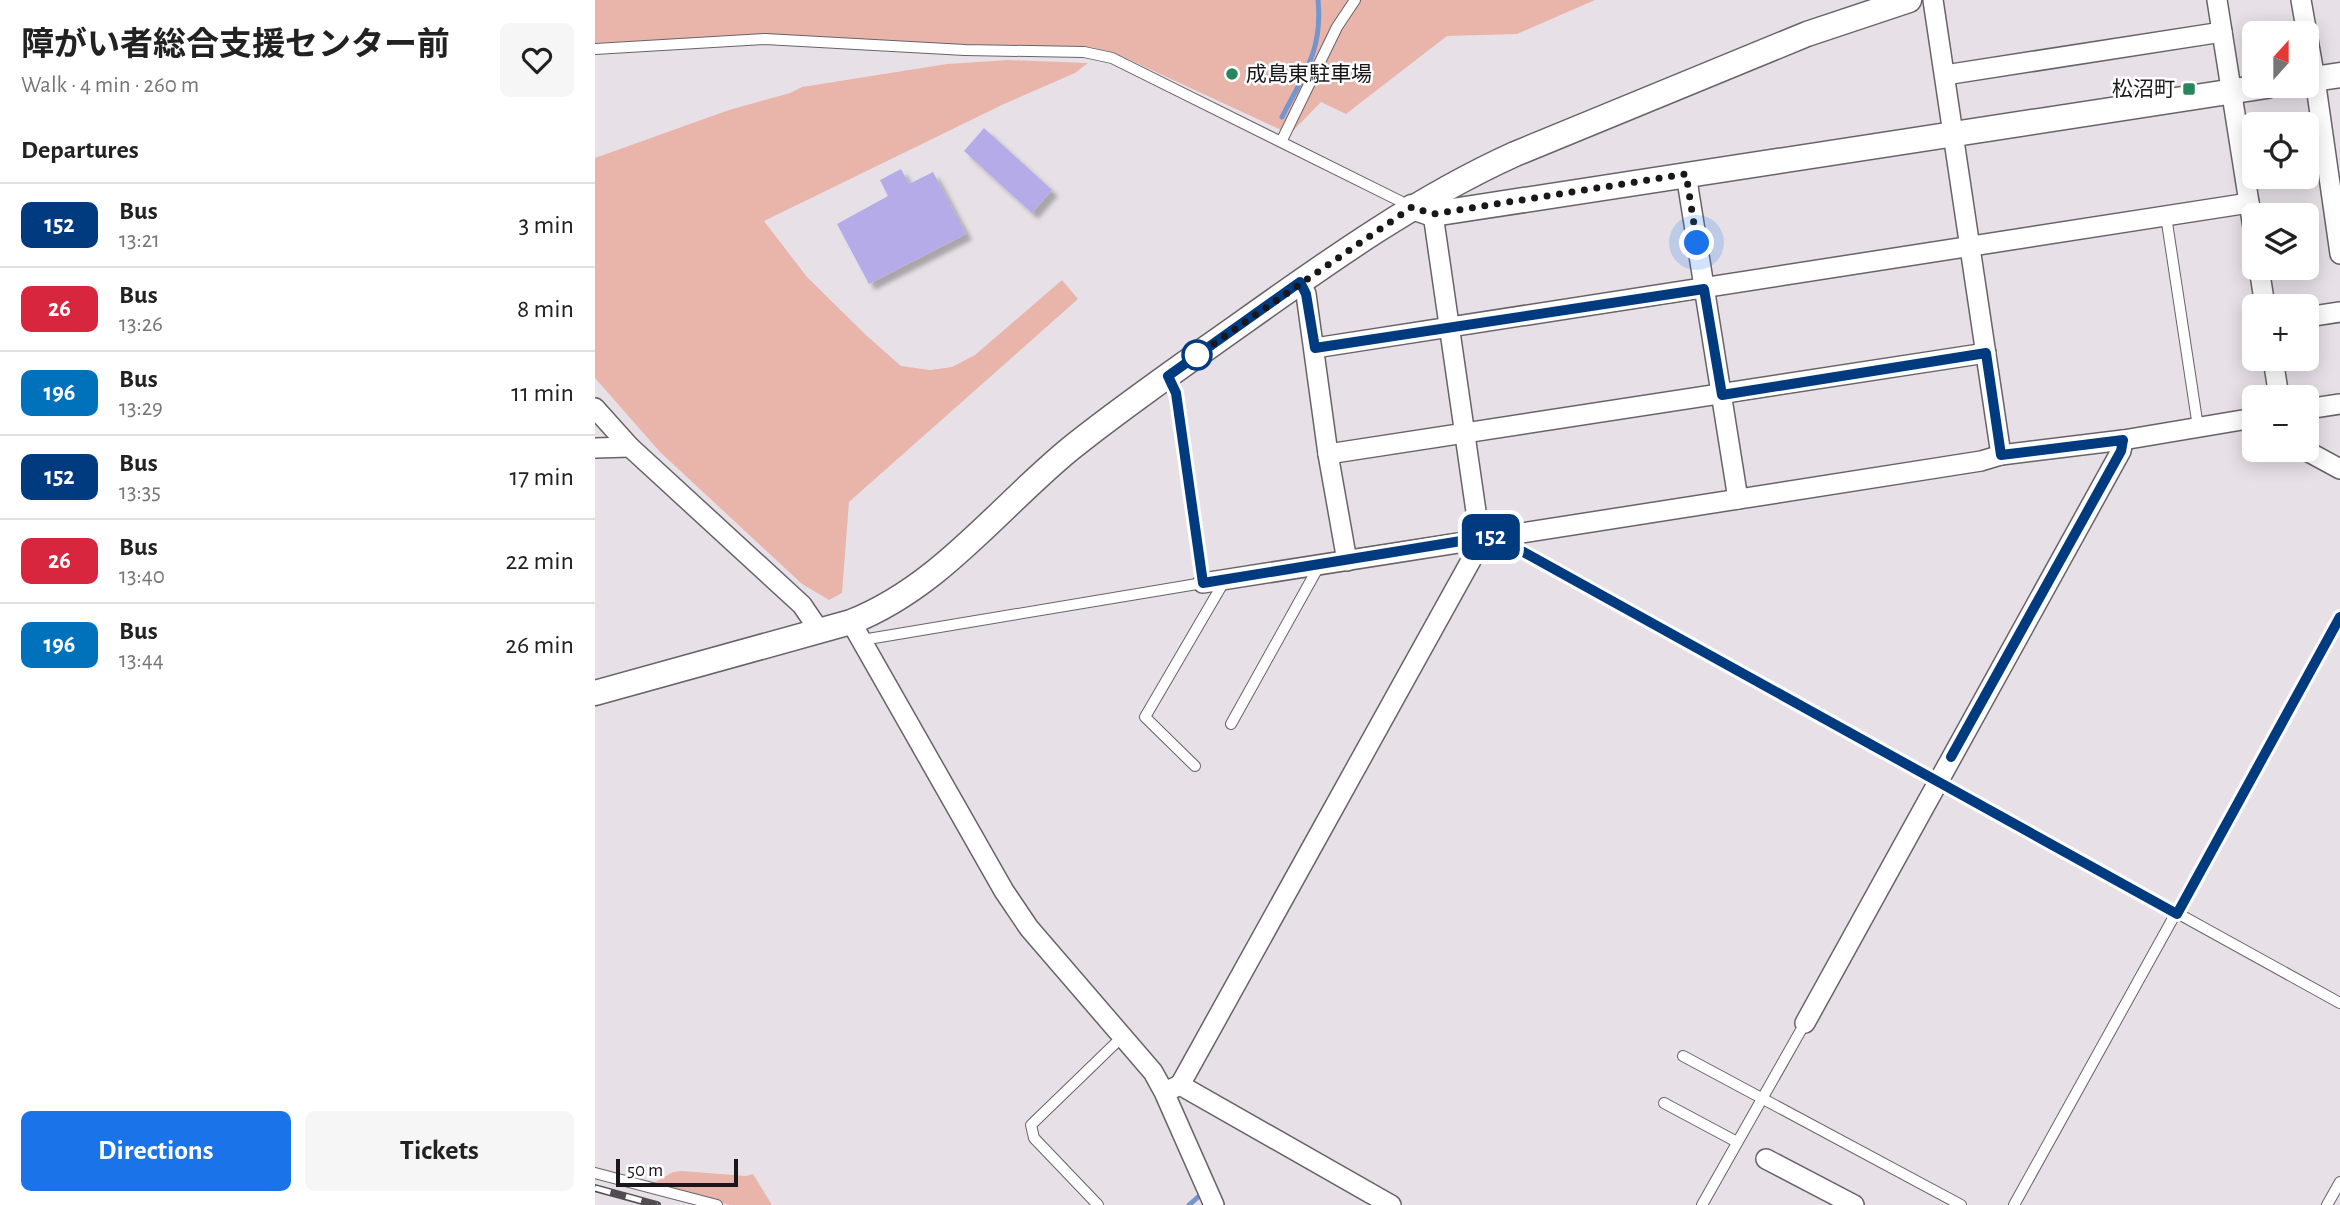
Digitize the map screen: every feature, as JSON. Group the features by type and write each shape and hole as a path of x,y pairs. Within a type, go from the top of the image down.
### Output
{"street":[{"path":"595,694 818,630 857,631 934,574 1072,447 1168,376 1300,282 1422,210 1482,169 1807,34 1909,0"},
{"path":"1933,0 2001,455"},
{"path":"2217,0 2249,203"},
{"path":"2301,0 2304,21"},
{"path":"1945,75 2222,32"},
{"path":"2319,79 2340,75"},
{"path":"1422,210 1686,174 2242,89"},
{"path":"2316,98 2334,167 2340,254"},
{"path":"1686,174 1738,499"},
{"path":"1315,348 2242,204"},
{"path":"1213,1205 1172,1089 1479,546 1450,327 1422,210"},
{"path":"1300,282 1306,294 1328,454 1347,561"},
{"path":"2319,315 2340,312"},
{"path":"1328,454 1986,353"},
{"path":"2319,407 2340,404"},
{"path":"595,408 630,447 802,605 818,630"},
{"path":"1203,583 1981,461 2001,455 2123,440 2242,420"},
{"path":"1805,1023 2121,451 2123,440"},
{"path":"595,448 630,447"},
{"path":"2319,458 2340,469"},
{"path":"857,631 1004,891 1029,928 1153,1072 1172,1089 1391,1205"},
{"path":"1766,1159 1854,1205"}],"lane":[{"path":"1282,140 1337,27 1355,0"},
{"path":"595,49 765,39 965,50 1084,52 1112,58 1422,210"},
{"path":"2166,216 2198,427"},
{"path":"857,631 1203,583 1176,393 1168,376"},
{"path":"1504,534 1518,549 2340,1003"},
{"path":"1231,724 1319,565"},
{"path":"1195,766 1145,717 1225,580"},
{"path":"2014,1205 2340,617"},
{"path":"1702,1205 1805,1023"},
{"path":"1098,1205 1034,1138 1031,1125 1123,1036"},
{"path":"1683,1056 1961,1205"},
{"path":"1664,1102 1737,1142"},
{"path":"595,1173 717,1205"},
{"path":"2327,1205 2340,1182"}],"shaded area":[{"path":"595,0 1595,0 1517,34 1447,36 1346,114 1321,102 1290,134 1117,54 1090,47 923,44 774,35 595,43"},
{"path":"1008,60 1088,63 1075,73 1004,104 764,221 807,277 901,366 930,370 952,367 975,355 1062,280 1078,299 849,502 842,593 829,600 802,584 660,452 595,378 595,158 802,87 947,64"},
{"path":"673,1172 746,1176 753,1174 772,1205 730,1205 652,1184"}],"building":[{"path":"984,128 1052,190 1032,213 964,151"},
{"path":"901,169 909,184 933,172 966,234 869,284 837,224 888,196 880,180"}],"waterway":[{"path":"1282,117 1315,48 1319,18 1318,0"},
{"path":"1189,1205 1198,1197"}],"railway":[{"path":"595,1188 657,1205"}],"bus line":[{"name":"152","path":"1951,757 2121,451 2123,440 2001,455 1986,353 1722,395 1704,289 1315,348 1306,294 1300,282 1168,376 1176,393 1203,583 1504,534 1518,549 2177,914 2340,617"}],"place":[{"name":"成島東駐車場","path":"1232,74"},
{"name":"松沼町","path":"2189,89"}],"route":[{"path":"1197,355 1190,360 1412,207 1433,214 1686,174 1697,243"}]}
